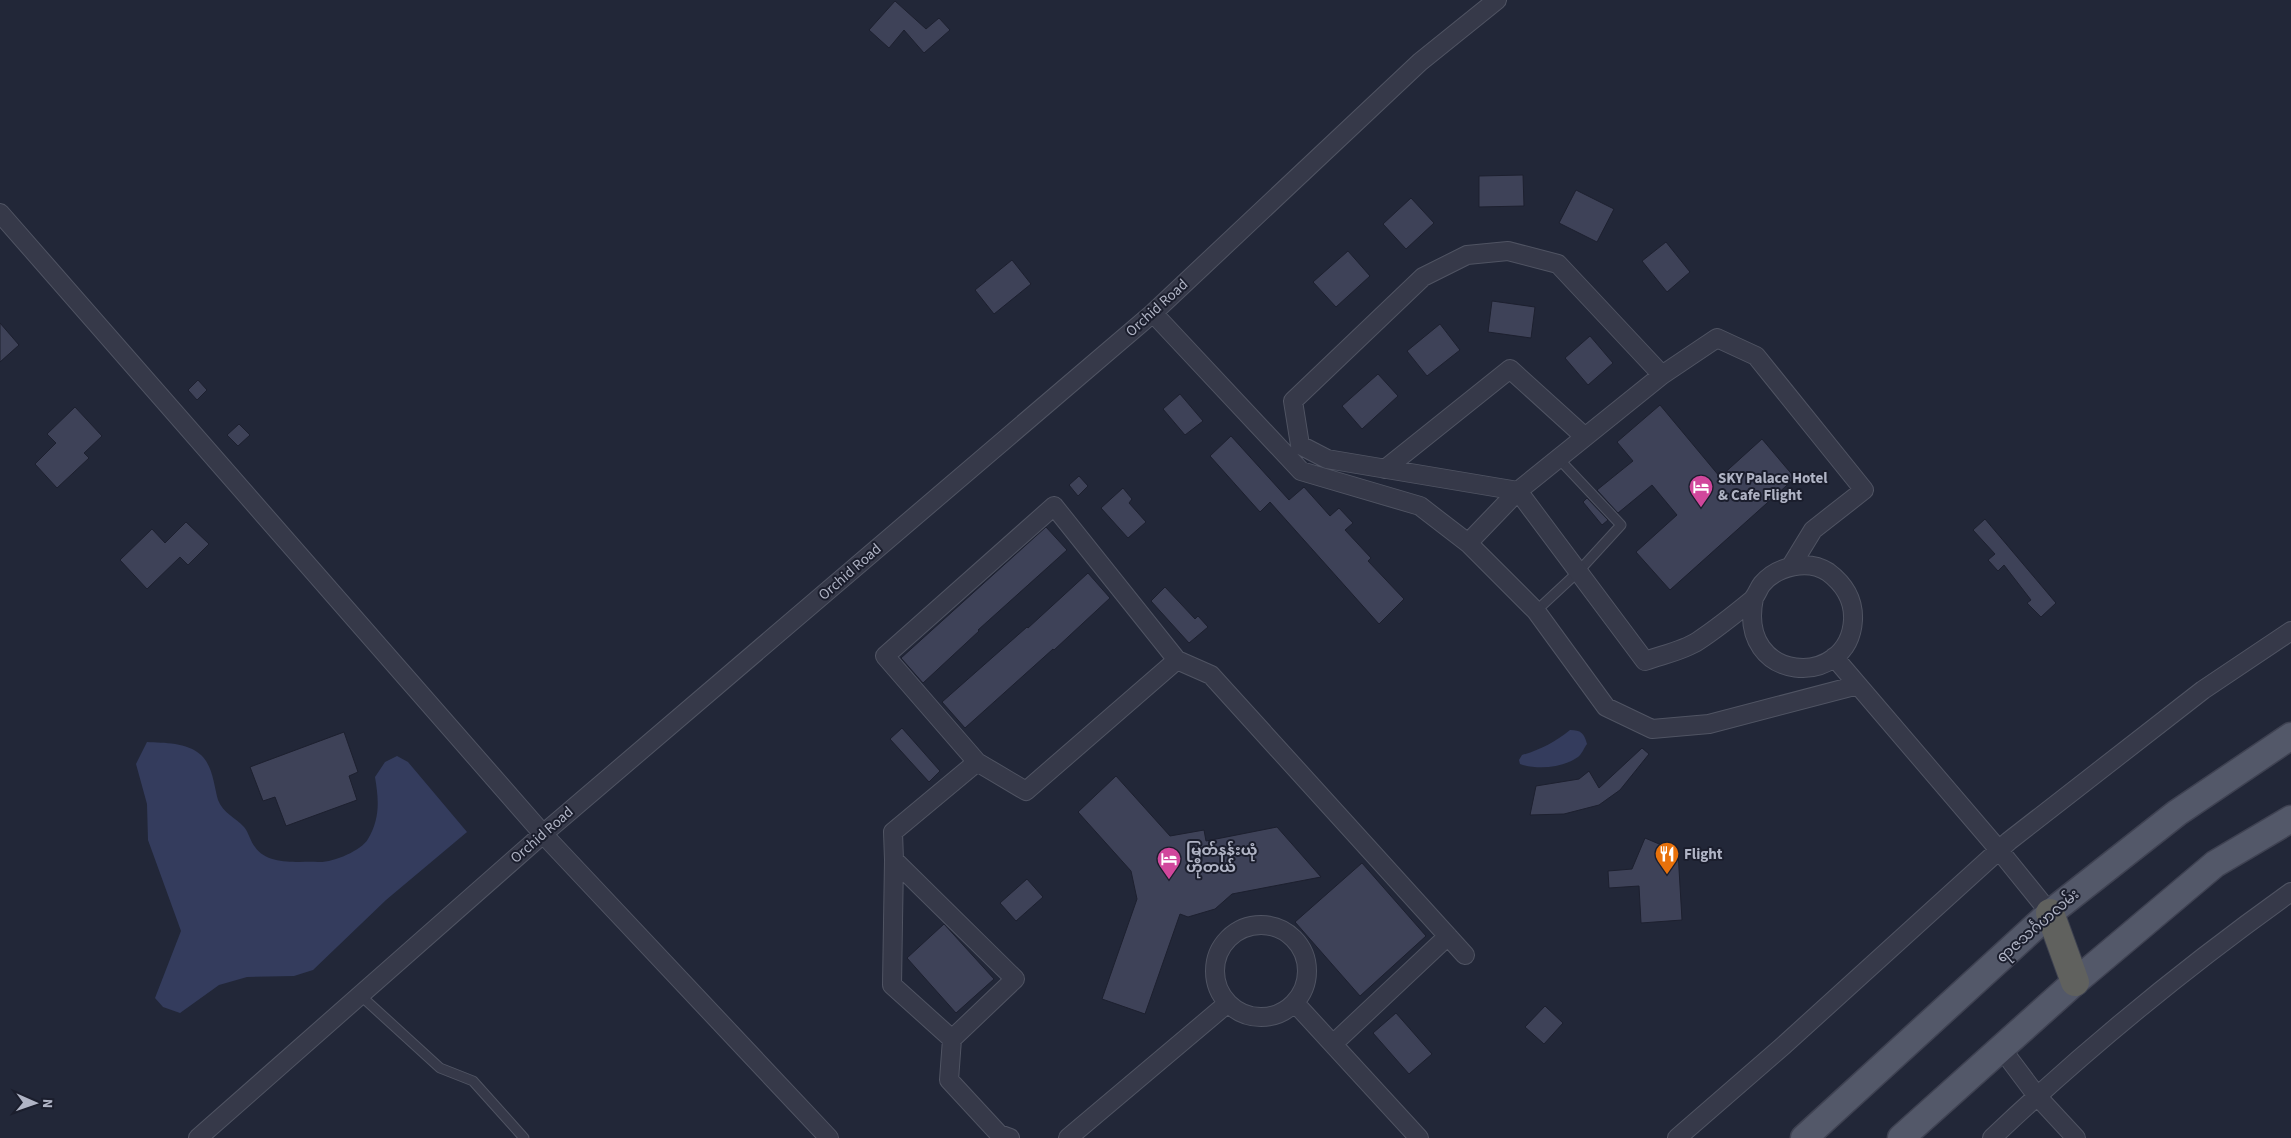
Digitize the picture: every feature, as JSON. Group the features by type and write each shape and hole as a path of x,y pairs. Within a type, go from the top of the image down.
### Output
{"highway":[{"path":"2050,913 2075,982"}],"main road":[{"name":"ရာဇသင်္ဂဟလမ်း","path":"1804,1138 2050,913 2176,813 2291,736"},
{"path":"1901,1138 2075,982 2215,864 2291,819"}],"street":[{"name":"Orchid Road","path":"198,1138 543,834 1152,313 1420,62 1497,0"},
{"path":"0,213 543,834 829,1138"},
{"path":"1662,376 1558,264 1508,251 1467,255 1423,277 1293,401 1300,445 1327,459 1518,491 1645,661 1696,642 1754,598 1763,584 1776,572 1791,566 1808,565 1825,570 1839,580 1849,594 1853,611 1852,628 1846,644 1834,658 1820,666 1803,669 1787,666 1772,659 1760,647 1753,631 1751,615 1754,598"},
{"path":"1152,313 1300,471 1420,506 1468,543 1536,611 1606,707 1652,729 1709,724 1858,685"},
{"path":"1468,543 1518,491 1558,458 1662,376 1717,338 1756,356 1864,490 1812,530 1791,566"},
{"path":"1385,469 1510,368 1585,437"},
{"path":"1176,660 1026,791 977,762 885,656 1054,506 1176,660 1211,675 1466,955"},
{"path":"1677,1138 1783,1046 1999,850 2203,690 2291,631"},
{"path":"1834,658 1999,850 2050,913"},
{"path":"952,1038 892,985 893,832 977,762"},
{"path":"894,860 1015,979 952,1038 949,1080 999,1134 1010,1138"},
{"path":"1992,1138 2037,1096 2226,939 2291,892"},
{"path":"1261,925 1276,928 1290,935 1300,946 1306,960 1307,975 1304,990 1295,1003 1283,1012 1269,1017 1247,1015 1228,1003 1219,990 1216,976 1217,960 1223,946 1233,935 1246,928 1261,925"},
{"path":"1333,1044 1448,936"},
{"path":"1068,1138 1228,1003"},
{"path":"1295,1003 1419,1138"},
{"path":"2001,1048 2037,1096 2076,1138"}],"lane":[{"path":"1536,611 1578,572 1621,526 1558,458"},
{"path":"360,995 440,1068 472,1081 524,1138"}],"water":[{"path":"1570,730 1582,733 1585,737 1587,744 1578,757 1565,764 1550,767 1534,767 1520,764 1519,760 1522,755 1547,745"},
{"path":"147,742 182,745 201,755 211,770 220,805 244,827 253,845 261,853 275,860 293,862 331,861 359,848 368,839 377,816 378,802 375,777 385,762 397,756 408,762 467,832 386,900 313,970 294,976 247,977 219,985 180,1013 163,1007 155,998 181,931 148,840 147,804 136,764"}],"building":[{"path":"895,1 926,29 939,18 950,30 924,53 904,30 889,48 869,30"},
{"path":"1523,175 1524,206 1479,207 1479,176"},
{"path":"1576,190 1614,209 1597,242 1559,223"},
{"path":"1411,198 1434,223 1406,249 1383,224"},
{"path":"1666,242 1690,272 1667,292 1642,261"},
{"path":"1348,251 1370,276 1336,307 1313,282"},
{"path":"1012,260 1031,284 994,314 975,290"},
{"path":"1492,301 1535,307 1531,338 1488,332"},
{"path":"0,323 19,345 0,362"},
{"path":"1440,324 1460,350 1427,376 1407,351"},
{"path":"1590,336 1613,363 1588,385 1565,358"},
{"path":"1378,374 1398,396 1362,429 1342,406"},
{"path":"198,380 207,390 197,400 188,390"},
{"path":"1180,394 1203,421 1185,435 1163,409"},
{"path":"1660,405 1720,477 1762,439 1795,478 1670,590 1636,552 1677,515 1652,485 1618,513 1597,490 1633,461 1617,442"},
{"path":"75,407 102,436 84,453 89,458 57,488 35,464 56,443 47,434"},
{"path":"239,424 250,435 238,446 227,435"},
{"path":"1231,436 1289,500 1304,487 1330,516 1339,508 1353,523 1345,530 1371,558 1368,561 1404,599 1379,624 1270,502 1260,512 1210,456"},
{"path":"1079,476 1088,486 1078,496 1069,485"},
{"path":"1123,488 1132,499 1129,503 1146,522 1128,538 1101,508"},
{"path":"1587,498 1608,520 1602,525 1583,502"},
{"path":"1985,519 2056,603 2041,617 2027,603 2031,600 2004,565 1998,571 1988,560 1995,554 1973,530"},
{"path":"186,522 209,544 188,565 180,557 147,589 120,560 152,529 165,543"},
{"path":"1046,527 1067,550 978,630 923,683 901,658"},
{"path":"1088,573 1110,598 965,728 942,702"},
{"path":"1165,587 1195,619 1198,616 1208,627 1189,643 1151,601"},
{"path":"902,728 940,771 929,782 890,739"},
{"path":"344,732 358,772 349,776 357,800 286,826 275,797 263,801 250,767"},
{"path":"1642,748 1649,754 1620,790 1599,805 1564,814 1530,815 1536,786 1579,779 1589,771 1599,788"},
{"path":"1116,776 1170,836 1204,830 1206,841 1277,827 1321,877 1232,894 1215,909 1188,917 1180,914 1145,1014 1102,999 1137,899 1131,871 1078,812"},
{"path":"1645,838 1678,852 1682,920 1641,923 1639,886 1609,888 1608,871 1632,869"},
{"path":"1362,863 1426,936 1360,996 1295,922"},
{"path":"1027,879 1043,897 1016,921 1000,903"},
{"path":"944,924 994,979 956,1013 907,958"},
{"path":"1545,1006 1563,1023 1544,1044 1525,1027"},
{"path":"1396,1013 1432,1054 1409,1074 1373,1033"}],"place":[{"name":"SKY Palace Hotel & Cafe Flight","path":"1701,508"},
{"name":"Flight","path":"1667,875"},
{"name":"မြတ်နန်းယုံ ဟိုတယ်","path":"1169,880"}]}
